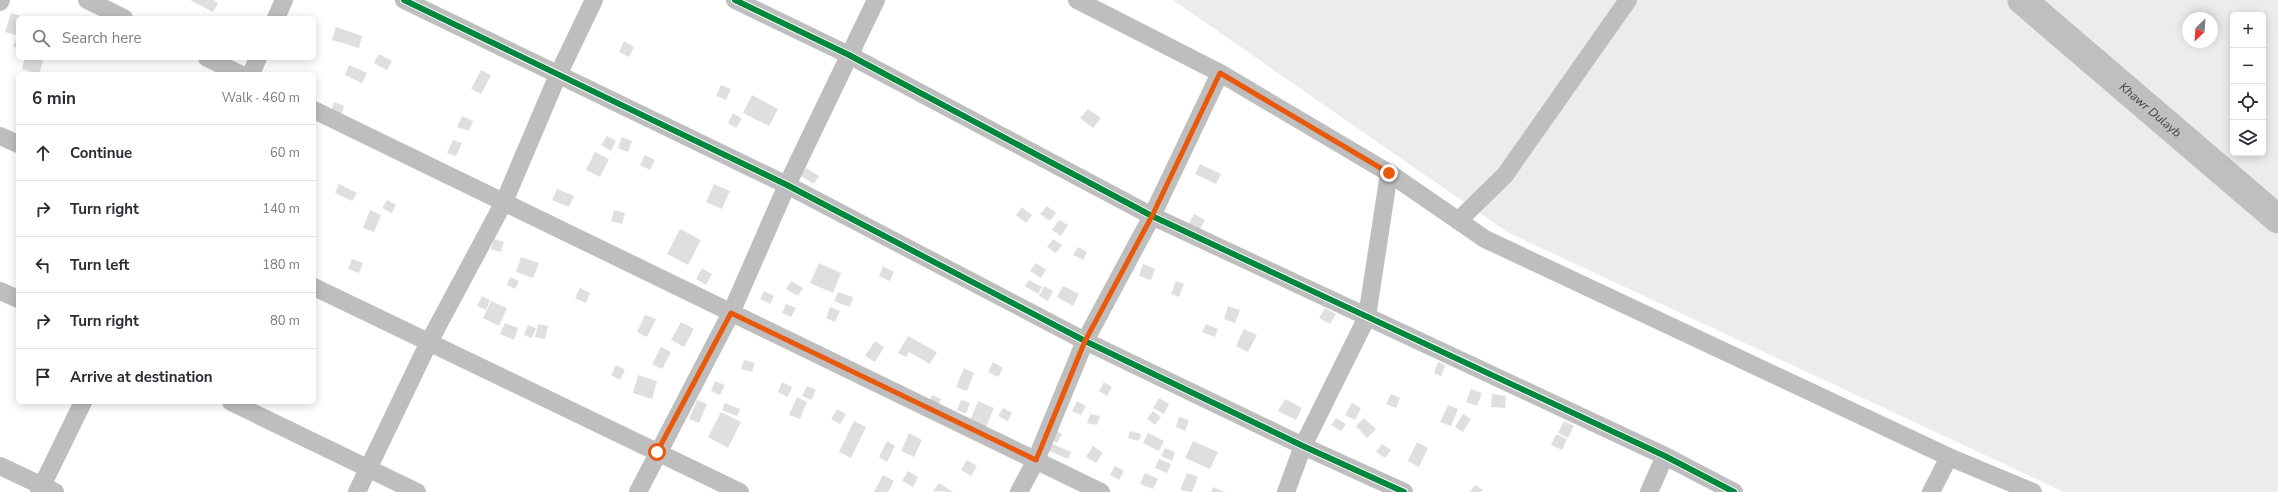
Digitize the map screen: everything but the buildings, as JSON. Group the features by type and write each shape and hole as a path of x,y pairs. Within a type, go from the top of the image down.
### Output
{"street":[{"path":"87,0 120,16"},
{"path":"277,16 284,0"},
{"path":"404,0 787,185 1085,341 1303,446 1404,492"},
{"path":"357,492 430,342 504,202 558,75 594,0"},
{"path":"735,0 849,55 1152,216 1665,456 1734,492"},
{"path":"638,492 657,452 731,313 787,185 876,0"},
{"path":"1078,0 1220,73 1389,173 1485,239 1949,457 2033,492"},
{"path":"1458,221 1505,175 1628,0"},
{"path":"211,60 236,72"},
{"path":"252,72 257,60"},
{"path":"1019,492 1036,460 1085,341 1152,216 1220,73"},
{"path":"316,111 1101,492"},
{"path":"0,136 16,143"},
{"path":"1286,492 1303,446 1368,317 1389,173"},
{"path":"316,288 740,492"},
{"path":"0,291 16,298"},
{"path":"0,466 45,490 82,404"},
{"path":"235,404 417,492"},
{"path":"1649,492 1665,456"},
{"path":"1931,492 1949,457"}],"shaded area":[{"path":"1173,0 2278,0 2278,492 2064,492 1507,232"}],"waterway":[{"name":"Khawr Dulayb","path":"2022,0 2278,219"}],"cycle path":[{"path":"404,0 787,185 1085,341 1303,446 1404,492"},
{"path":"735,0 849,55 1152,216 1665,456 1734,492"}],"route":[{"path":"657,452 731,313 1036,460 1085,341 1152,216 1220,73 1389,173"}]}
